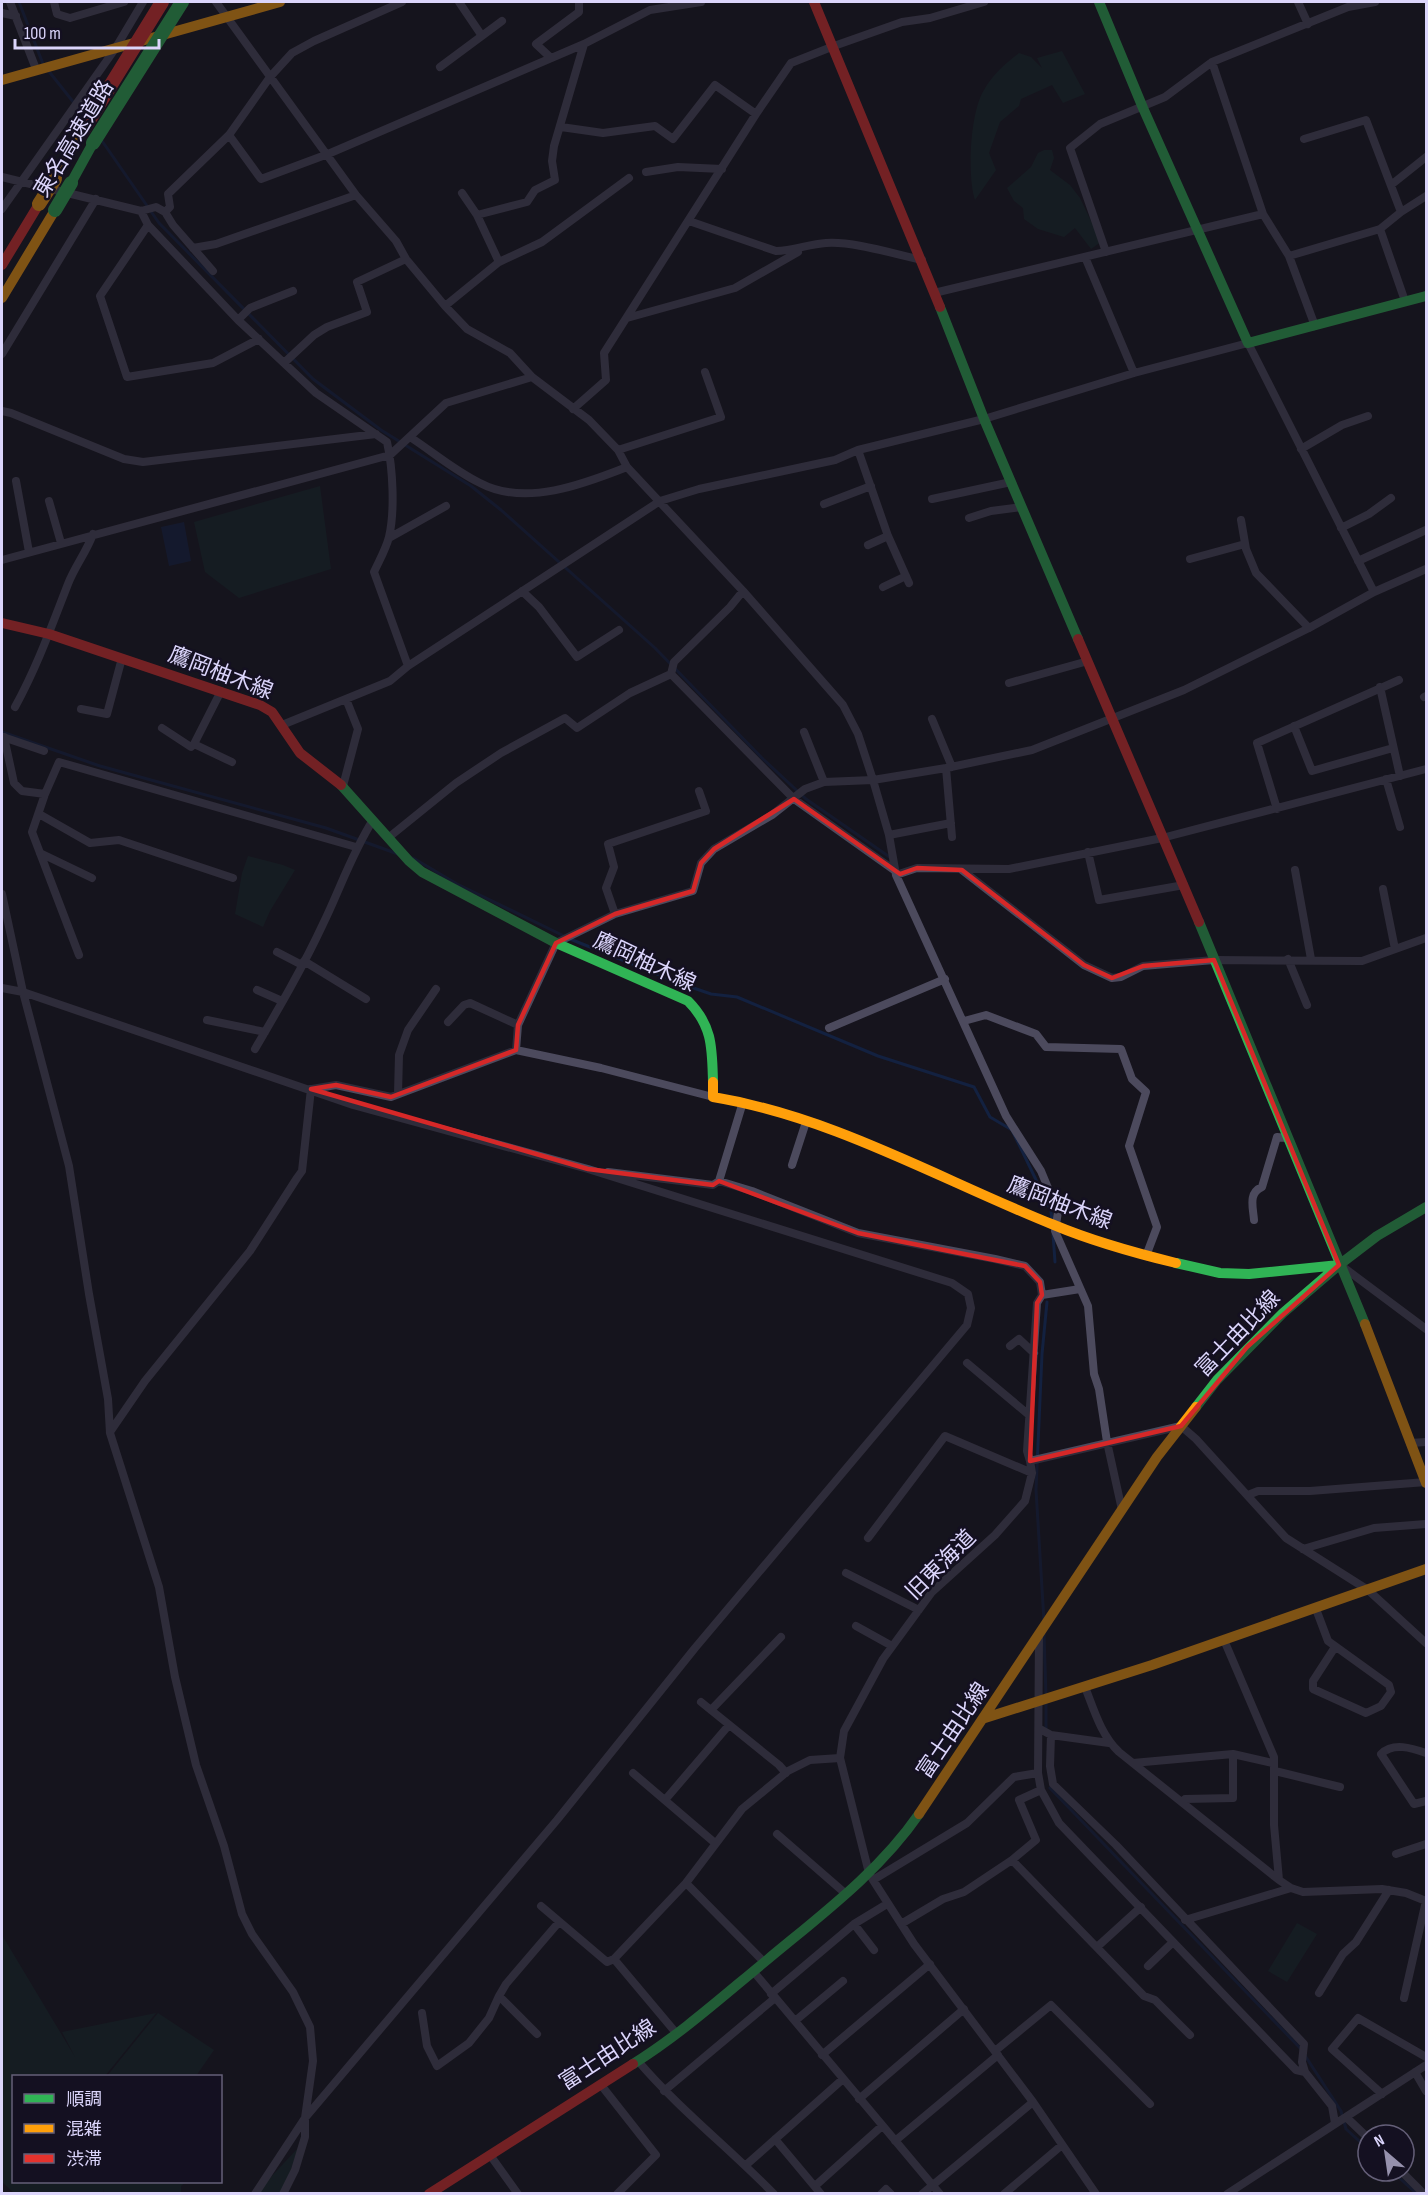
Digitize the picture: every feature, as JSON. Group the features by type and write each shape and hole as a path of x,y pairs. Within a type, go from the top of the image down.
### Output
{"main road":[{"name":"東名高速道路","path":"2,265 162,2"},
{"name":"東名高速道路","path":"2,298 93,143 182,2"},
{"path":"2,80 115,49 222,7 280,2"},
{"path":"817,2 984,419 1184,885 1368,1332 1426,1482"},
{"path":"1099,2 1196,231 1248,343 1426,296"},
{"name":"鷹岡柚木線","path":"2,622 49,634 122,658 260,705 272,712 300,753 343,786 388,838 422,872 556,943 688,1001 706,1024 711,1050 713,1097 743,1102 878,1147 1055,1226 1146,1256 1229,1274 1282,1272 1340,1265"},
{"name":"富士由比線","path":"429,2193 601,2085 677,2034 846,1894 871,1876 907,1832 1122,1510 1181,1426 1217,1380 1282,1313 1377,1236 1426,1207"},
{"path":"985,1718 1056,1697 1317,1609 1426,1569"}],"street":[{"path":"10,2 36,69"},
{"path":"54,2 57,14 70,18 124,2"},
{"path":"2,209 19,181 115,49 143,2"},
{"path":"165,212 171,207 168,194 229,135 270,77 292,53 402,2"},
{"path":"459,2 482,36"},
{"path":"551,58 536,44 579,12 579,2"},
{"path":"229,135 261,179 328,154 584,44 650,10 701,2"},
{"path":"573,409 606,380 604,353 791,63 902,22 930,18 984,2"},
{"path":"1298,2 1308,24"},
{"path":"1106,252 1070,147 1100,124 1166,97 1212,62 1348,7 1375,2"},
{"path":"222,7 356,195 396,241 406,259 445,306 467,329 510,353 532,377 589,420 618,450 627,467 743,591 843,705 858,734 873,780 889,834 895,871 1006,1116 1041,1171 1058,1212 1055,1226 1060,1245 1088,1306 1094,1374 1100,1389 1107,1442 1122,1510"},
{"path":"2,13 16,16"},
{"path":"440,67 502,21"},
{"path":"477,215 527,202 535,190 555,180 552,160 554,146 584,44"},
{"path":"1212,62 1263,214 1289,256 1315,326"},
{"path":"561,127 603,133 654,126 674,139 715,85 756,114"},
{"path":"1304,139 1366,120 1401,212"},
{"path":"1391,185 1426,157"},
{"path":"646,172 678,166 722,169"},
{"path":"2,177 142,211 156,207 165,212 173,225 213,271"},
{"path":"445,306 498,262 542,242 629,178"},
{"path":"462,192 477,215 498,262"},
{"path":"193,249 216,244 356,195"},
{"path":"1289,256 1380,229 1426,196"},
{"path":"2,354 96,199"},
{"path":"142,211 148,225 259,339 316,393 341,413 387,442 390,455 392,510 389,538 374,572 408,666"},
{"path":"934,293 1263,214"},
{"path":"689,221 776,251 825,243 843,244 922,260"},
{"path":"148,225 100,296 127,377 213,363 259,339"},
{"path":"1380,229 1405,301"},
{"path":"627,318 735,288 805,248"},
{"path":"1085,257 1134,373"},
{"path":"284,362 314,335 327,327 367,312 357,282 406,259"},
{"path":"239,318 250,308 292,291"},
{"path":"282,725 390,681 408,666 660,501 699,489 835,460 858,450 984,419 1134,373 1248,343 1374,592"},
{"path":"618,450 721,417 705,372"},
{"path":"2,560 390,455 446,403 532,377"},
{"path":"2,411 124,459 143,462 376,434"},
{"path":"1301,448 1342,425 1368,416"},
{"path":"409,438 481,484 506,492 568,489 627,467"},
{"path":"858,450 888,536 907,580 883,588"},
{"path":"16,481 29,552"},
{"path":"932,499 1011,483"},
{"path":"824,504 871,486"},
{"path":"1341,528 1369,514 1390,498"},
{"path":"49,501 61,543"},
{"path":"389,538 446,506"},
{"path":"969,518 1022,507"},
{"path":"1241,520 1250,563 1256,573 1309,628"},
{"path":"1358,561 1426,530"},
{"path":"15,707 31,679 70,580 93,534"},
{"path":"868,545 888,536"},
{"path":"1190,559 1245,544"},
{"path":"516,1050 518,1025 556,943 615,914 693,891 701,863 714,849 772,815 803,790 824,782 873,780 949,768 1032,750 1184,690 1309,628 1374,592 1426,569"},
{"path":"522,591 539,607 577,657 619,630"},
{"path":"388,838 456,783 501,753 565,717 577,728 630,693 671,673 674,662 730,607 743,591"},
{"path":"81,709 107,714 122,658"},
{"path":"1009,683 1088,661"},
{"path":"671,673 794,799 895,871 917,868 1009,869 1162,838 1426,769"},
{"path":"1277,809 1257,743 1399,680"},
{"path":"1380,687 1400,776"},
{"path":"162,728 191,747 195,744 221,691"},
{"path":"343,786 358,729 346,699"},
{"path":"932,719 949,768 952,837"},
{"path":"1294,726 1312,771 1394,748"},
{"path":"804,732 824,782"},
{"path":"3,737 44,751"},
{"path":"3,737 14,783 22,791 45,794"},
{"path":"195,744 231,762"},
{"path":"78,955 32,832 59,762 356,847"},
{"path":"1386,780 1400,827"},
{"path":"615,914 606,888 614,867 608,844 706,811 699,791"},
{"path":"39,814 90,843 119,840 233,878"},
{"path":"255,1049 303,963 323,924 356,847 373,820"},
{"path":"889,834 951,823"},
{"path":"1088,852 1099,900 1184,885"},
{"path":"40,854 92,878"},
{"path":"962,870 1084,964 1112,978 1121,977 1143,966 1214,960 1362,961 1426,938"},
{"path":"1295,870 1311,959"},
{"path":"1383,890 1395,949"},
{"path":"2,894 23,992 69,1166 108,1399 110,1433 159,1587 175,1677 196,1765 224,1846 242,1914 252,1934 293,1992 310,2027 313,2061 303,2145 295,2170 283,2193"},
{"path":"277,952 303,963 366,999"},
{"path":"1288,959 1306,1005"},
{"path":"829,1028 945,979"},
{"path":"2,988 23,992 353,1105 588,1169 952,1283 968,1294 971,1308 967,1325 695,1648 557,1820 305,2118 255,2193"},
{"path":"398,1094 399,1055 408,1030 436,989"},
{"path":"257,990 282,1001"},
{"path":"448,1022 464,1005 470,1003 518,1025"},
{"path":"963,1021 986,1015 1036,1034 1046,1047 1121,1049 1132,1079 1146,1092 1129,1146 1157,1227 1146,1256"},
{"path":"207,1020 265,1032"},
{"path":"311,1089 336,1085 391,1097 516,1050 601,1068 713,1097"},
{"path":"110,1433 145,1381 250,1251 302,1171 311,1089"},
{"path":"588,1169 713,1185 719,1180 743,1102"},
{"path":"792,1165 806,1122"},
{"path":"1254,1220 1252,1197 1255,1190 1262,1187 1277,1137 1288,1138"},
{"path":"719,1180 858,1233 1025,1266 1040,1282 1042,1295 1080,1289"},
{"path":"1340,1265 1426,1329"},
{"name":"旧東海道","path":"1042,1295 1037,1303 1029,1415 1027,1451 1032,1473 1025,1501 995,1535 932,1592 892,1646 878,1667 844,1731 840,1758 871,1876 887,1904 1033,2102 1096,2193"},
{"path":"1010,1346 1019,1339 1034,1353"},
{"path":"967,1363 1029,1415"},
{"path":"1030,1461 1181,1426 1196,1439 1286,1538 1368,1590 1426,1643"},
{"path":"868,1538 945,1436 1032,1473"},
{"path":"1410,1443 1426,1442"},
{"path":"1248,1495 1258,1491 1310,1491 1426,1482"},
{"path":"1303,1549 1374,1528 1426,1524"},
{"path":"846,1573 919,1610"},
{"path":"1317,1609 1328,1641 1389,1685 1391,1692 1381,1706 1366,1713 1313,1689 1313,1681 1335,1647"},
{"path":"856,1626 892,1646"},
{"path":"1039,1635 1041,1701 1038,1773 1041,1790 1059,1823 1296,2070 1305,2072"},
{"path":"711,1710 781,1637"},
{"path":"1224,1640 1274,1757 1274,1825 1279,1880"},
{"path":"1085,1687 1109,1743 1290,1888 1303,1892 1389,1890 1426,1900 1404,1998"},
{"path":"701,1702 786,1773"},
{"path":"665,1800 729,1725"},
{"path":"1040,1729 1051,1735 1109,1743"},
{"path":"1051,1735 1050,1766 1053,1784 1116,1845 1304,2044 1302,2062 1305,2072 1332,2106 1335,2123"},
{"path":"1426,1753 1408,1746 1385,1750 1381,1754 1414,1804 1426,1801"},
{"path":"1182,1802 1185,1798 1233,1798 1233,1754"},
{"path":"1133,1763 1233,1754 1340,1787"},
{"path":"541,1906 608,1962 614,1959 686,1883 742,1809 786,1773 810,1760 840,1758"},
{"path":"633,1773 715,1843"},
{"path":"871,1876 967,1823 1014,1777 1038,1773"},
{"path":"901,1924 943,1899 964,1892 1012,1860 1036,1840 1019,1800 1041,1790"},
{"path":"777,1834 846,1894"},
{"path":"1396,1854 1426,1844"},
{"path":"1012,1860 1144,1996 1155,2000 1190,2035"},
{"path":"686,1883 758,1967 773,1996 940,2193"},
{"path":"1185,1920 1290,1888"},
{"path":"1319,1993 1343,1954 1356,1942 1389,1890"},
{"path":"664,2091 854,1923 887,1904"},
{"path":"1097,1947 1141,1907"},
{"path":"422,2013 427,2046 438,2066 469,2043 489,2018 499,1996 558,1922"},
{"path":"854,1923 874,1950"},
{"path":"1148,1966 1173,1942"},
{"path":"614,1959 677,2034"},
{"path":"822,2055 930,1964"},
{"path":"795,2021 843,1981"},
{"path":"499,1996 537,2034"},
{"path":"896,2141 1051,2005 1150,2104"},
{"path":"860,2099 964,2009"},
{"path":"1382,2094 1332,2049 1358,2018 1426,2057"},
{"path":"638,2061 664,2091 774,2193"},
{"path":"1227,2193 1426,2065"},
{"path":"1415,2072 1426,2091"},
{"path":"746,2165 843,2079"},
{"path":"601,2085 656,2155 617,2193"},
{"path":"922,2193 1033,2102"},
{"path":"1346,2117 1356,2127"},
{"path":"815,2186 882,2126"},
{"path":"775,2139 821,2193"},
{"path":"1004,2193 1062,2145"},
{"path":"490,2155 518,2193"},
{"path":"881,2193 886,2189 891,2193"}],"highlighted area":[{"path":"794,799 900,874 917,868 962,870 1084,965 1112,978 1143,966 1214,960 1339,1265 1247,1347 1181,1426 1030,1461 1037,1303 1042,1295 1040,1282 1025,1266 858,1233 719,1181 713,1185 588,1169 311,1089 336,1085 391,1097 516,1050 518,1025 556,943 615,914 693,891 701,863 714,849"}],"green space":[{"path":"1062,51 1085,94 1063,103 1052,85 1021,99 1019,106 1000,122 989,153 996,170 975,200 971,176 971,144 979,100 984,90 991,79 1019,53 1031,57 1042,68 1037,58"},
{"path":"1052,150 1054,158 1050,170 1070,185 1080,198 1101,242 1091,249 1075,228 1064,237 1038,229 1024,219 1023,208 1014,201 1007,188 1031,167 1038,153"},
{"path":"320,486 331,569 239,598 205,572 194,522"},
{"path":"248,856 295,870 263,927 235,914 242,873"},
{"path":"1297,1923 1317,1934 1287,1982 1268,1971"},
{"path":"2,1935 75,2057 62,2032 156,2013 106,2075 12,2075 12,2183 185,2183 181,2186 181,2193 104,2193 104,2189 103,2194 14,2193 2,2182"},
{"path":"158,2013 214,2050 197,2075 108,2075"},
{"path":"298,2148 283,2193 255,2194"}],"water":[{"path":"184,522 191,561 169,566 161,527"}],"waterway":[{"path":"19,2 43,64"},
{"path":"47,69 86,118"},
{"path":"100,138 159,223 313,379 381,430 471,486 501,510 655,648 763,759 806,799 891,858"},
{"path":"2,732 100,766 326,828 398,854"},
{"path":"413,858 457,884 564,936"},
{"path":"570,939 682,984 711,994 737,997 878,1056 974,1087 990,1117 1012,1130 1051,1211 1052,1221"},
{"path":"1053,1234 1055,1262"},
{"path":"1044,1621 1036,1490 1042,1354 1047,1302"},
{"path":"1044,1634 1046,1696"},
{"path":"1046,1703 1046,1728"},
{"path":"1050,1788 1301,2049"},
{"path":"1304,2054 1341,2111 1346,2129 1356,2138"},
{"path":"1405,2183 1417,2194"}],"traffic: fast":[{"path":"93,143 182,2"},
{"path":"1099,2 1143,108 1248,343 1426,296"},
{"path":"71,183 93,143"},
{"path":"55,210 71,183"},
{"path":"940,307 984,419 1078,639"},
{"path":"341,785 409,861 422,872 556,943 688,1001 702,1020 710,1038 713,1082"},
{"path":"1199,922 1365,1324"},
{"path":"1196,1407 1217,1380 1283,1313 1377,1236 1426,1207"},
{"path":"1176,1263 1220,1273 1249,1274 1339,1265"},
{"path":"633,2064 702,2014 848,1892 886,1855 919,1814"}],"traffic: slow":[{"path":"2,80 280,2"},
{"path":"55,179 83,130"},
{"path":"39,204 55,179"},
{"path":"2,298 55,210"},
{"path":"713,1082 713,1097 758,1106 844,1134 1068,1231 1176,1263"},
{"path":"1365,1324 1426,1483"},
{"path":"919,1814 1157,1457 1196,1407"},
{"path":"985,1718 1152,1665 1426,1569"}],"traffic: jam":[{"path":"83,130 162,2"},
{"path":"814,2 940,307"},
{"path":"2,265 39,204"},
{"path":"2,623 49,634 260,705 272,712 300,753 341,785"},
{"path":"1078,639 1199,922"},
{"path":"429,2194 633,2064"}]}
